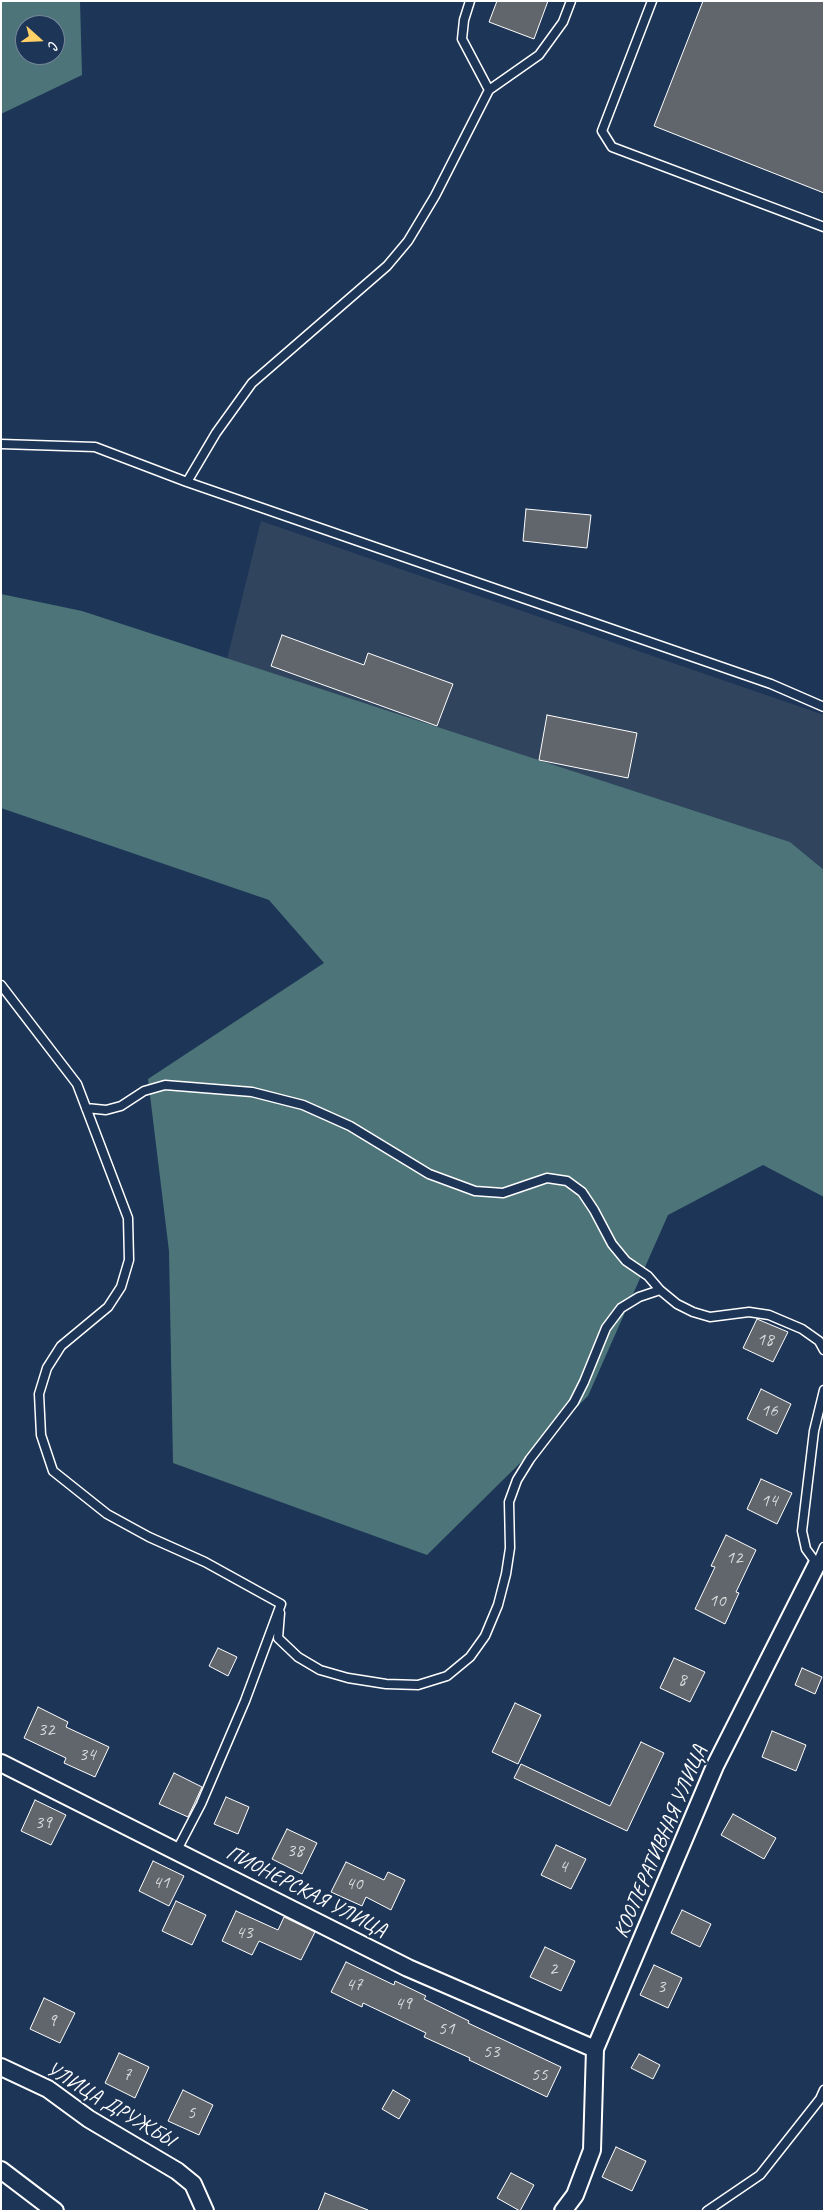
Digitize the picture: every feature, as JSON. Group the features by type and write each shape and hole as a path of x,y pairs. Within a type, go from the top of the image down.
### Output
{"street":[{"name":"КООПЕРАТИВНАЯ УЛИЦА","path":"563,2211 575,2195 592,2150 596,2049 715,1766 817,1564"},
{"name":"ПИОНЕРСКАЯ УЛИЦА","path":"1,1763 408,1968 596,2049"},
{"name":"УЛИЦА ДРУЖБЫ","path":"1,2067 48,2089 89,2120 177,2171 193,2184 205,2211"},
{"path":"1,2170 55,2211"}],"lane":[{"path":"470,1 464,20 462,39 489,90"},
{"path":"187,482 216,433 252,383 387,266 408,242 435,196 489,90 539,55 563,22 571,1"},
{"path":"652,1 602,131 612,147 824,227"},
{"path":"1,444 95,448 187,482 771,684 824,706"},
{"path":"1,985 76,1084 128,1218 129,1260 121,1287 108,1307 61,1346 47,1368 39,1394 40,1434 53,1471 107,1514 149,1537 205,1562 281,1604"},
{"path":"86,1108 106,1110 121,1106 144,1091 165,1085 252,1092 303,1105 350,1126 429,1174 475,1191 503,1193 547,1178 567,1181 582,1192 612,1244 626,1260 648,1276 660,1290 677,1304 693,1312 710,1317 749,1312 769,1315 802,1329 819,1341 824,1350"},
{"path":"281,1604 278,1638 298,1657 320,1670 348,1678 386,1684 418,1685 447,1676 470,1657 485,1636 498,1605 510,1548 509,1502 517,1480 530,1459 574,1402 606,1328 621,1308 639,1297 660,1290"},
{"path":"817,1564 806,1549 802,1531 814,1431 824,1390"},
{"path":"817,1564 824,1548"},
{"path":"177,1850 201,1804 234,1727 281,1604"},
{"path":"707,2211 760,2175 820,2099 824,2090"}],"shaded area":[{"path":"261,521 824,715 824,870 790,842 227,659"}],"green space":[{"path":"1,1 80,1 82,75 1,114"},
{"path":"1,594 82,611 790,842 824,870 824,1197 763,1165 668,1215 588,1396 427,1555 173,1463 169,1251 148,1079 324,963 269,900 1,808"}],"building":[{"path":"497,1 548,1 534,39 489,22"},
{"path":"703,1 824,1 824,193 654,126"},
{"path":"526,509 591,515 587,548 523,541"},
{"path":"282,635 364,665 368,653 453,684 437,726 271,666"},
{"path":"547,715 637,733 628,778 539,760"},
{"path":"757,1319 788,1332 773,1362 743,1348"},
{"path":"761,1389 791,1404 777,1434 747,1419"},
{"path":"761,1479 792,1493 777,1524 747,1509"},
{"path":"726,1535 756,1550 736,1592 739,1593 725,1624 695,1609 715,1567 711,1566"},
{"path":"218,1648 237,1657 228,1676 209,1666"},
{"path":"674,1658 705,1672 690,1702 660,1688"},
{"path":"802,1668 822,1677 815,1694 795,1685"},
{"path":"515,1703 541,1715 518,1764 492,1752"},
{"path":"38,1707 68,1722 66,1727 109,1747 95,1777 64,1763 66,1758 24,1738"},
{"path":"772,1731 806,1745 796,1771 762,1757"},
{"path":"641,1742 664,1753 627,1831 514,1778 521,1764 610,1806"},
{"path":"174,1773 202,1787 188,1817 159,1804"},
{"path":"226,1797 249,1807 238,1834 214,1824"},
{"path":"35,1800 66,1815 51,1845 21,1831"},
{"path":"733,1814 776,1838 764,1859 721,1835"},
{"path":"287,1829 317,1843 302,1874 272,1859"},
{"path":"556,1845 586,1859 571,1889 541,1875"},
{"path":"153,1861 184,1876 169,1906 139,1891"},
{"path":"346,1862 384,1880 388,1872 405,1880 391,1910 366,1897 362,1906 331,1892"},
{"path":"176,1901 206,1915 192,1945 162,1931"},
{"path":"682,1910 711,1924 700,1947 671,1933"},
{"path":"236,1911 278,1930 284,1917 315,1932 301,1960 259,1941 252,1955 222,1941"},
{"path":"545,1947 575,1961 561,1991 530,1977"},
{"path":"346,1962 394,1985 395,1981 426,1996 424,1999 469,2021 468,2023 561,2067 547,2097 424,2037 426,2033 363,2003 362,2007 331,1992"},
{"path":"654,1965 682,1978 668,2008 640,1995"},
{"path":"44,1998 75,2013 60,2043 30,2029"},
{"path":"119,2053 149,2067 135,2098 105,2083"},
{"path":"639,2054 660,2065 653,2079 631,2068"},
{"path":"183,2090 213,2105 199,2135 168,2121"},
{"path":"393,2090 410,2100 399,2119 382,2109"},
{"path":"616,2147 646,2161 632,2191 602,2177"},
{"path":"511,2173 534,2185 520,2211 497,2198"},
{"path":"325,2193 368,2210 368,2211 318,2211"}]}
